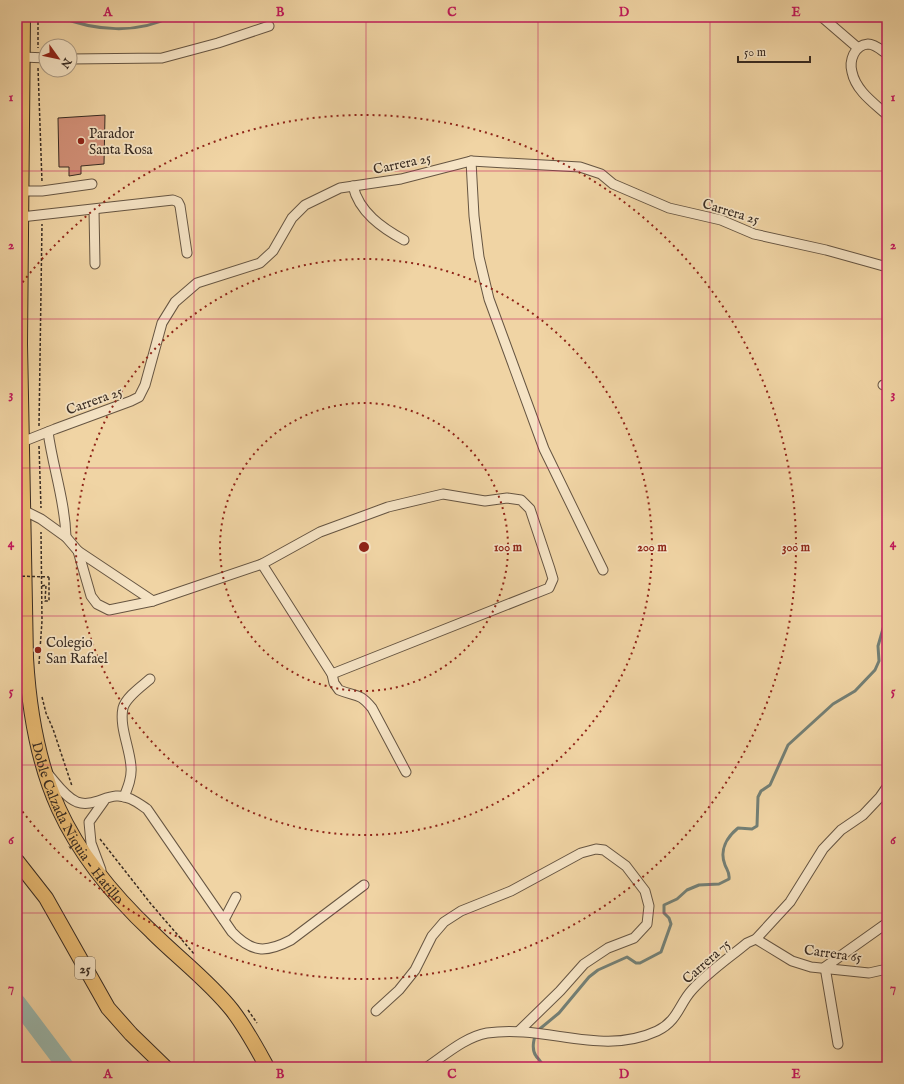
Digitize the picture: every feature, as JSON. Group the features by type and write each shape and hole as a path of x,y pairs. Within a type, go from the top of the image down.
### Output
{"highway":[{"name":"Doble Calzada Niquia - Hatillo","path":"23,17 19,296 23,510 28,694 33,727 42,766 52,796 65,825 85,857 105,884 133,914 211,987 232,1010 252,1038 266,1067"},
{"name":"25","path":"17,861 46,898 108,1008 131,1034 165,1067"}],"street":[{"path":"822,17 858,48"},
{"path":"78,59 162,58 218,43 269,26"},
{"path":"887,54 877,46 868,44 858,48 851,59 852,73 864,94 887,115"},
{"path":"23,57 38,58"},
{"path":"471,161 474,216 479,257 490,299 544,449 603,570"},
{"name":"Carrera 25","path":"22,442 131,402 139,397 162,324 175,302 197,283 260,263 273,251 292,218 305,205 340,188 401,179 471,161 580,167 600,174 613,184 669,208 721,220 754,234 826,250 887,267"},
{"path":"20,205 42,191 92,184"},
{"path":"353,186 357,197 377,223 404,240"},
{"path":"20,205 94,210 173,200 178,202 180,206 187,253"},
{"path":"94,210 94,264"},
{"path":"48,432 63,497 66,516 66,537"},
{"path":"78,551 91,596 97,604 109,610 153,601 262,564 320,532 388,507 443,494 485,501 507,498 521,500 530,509 553,579 549,588 332,674"},
{"path":"23,510 41,519 66,537 78,551 153,601"},
{"path":"262,564 332,674 334,684 339,690 357,694 372,708 406,772"},
{"path":"124,797 129,784 131,767 123,722 123,708 133,694 150,679"},
{"path":"42,766 59,787 77,802 88,803 115,796 134,800 147,809 224,920 241,941 254,948 266,950 272,949 291,940 364,885"},
{"name":"Carrera 75","path":"427,1067 460,1044 486,1033 519,1031 612,1043 631,1041 659,1030 674,1018 692,990 747,943 756,939 790,902 823,849 841,830 863,815 887,787"},
{"path":"104,800 89,822 91,843 105,884"},
{"path":"376,1011 399,990 415,970 432,936 444,922 461,912 511,891 581,853 596,849 604,850 626,866 645,891 649,906 647,924 634,938 608,948 584,964 560,991 519,1031"},
{"path":"224,920 236,898"},
{"path":"838,1044 825,967 887,923"},
{"name":"Carrera 65","path":"756,939 792,961 811,967 825,967 869,973 887,969"}],"path":[{"path":"17,576 48,577 49,601 46,601 46,586 42,586"}],"building":[{"name":"Parador Santa Rosa","path":"105,115 104,164 81,166 81,174 69,176 69,167 59,167 58,118"}],"waterway":[{"path":"61,17 87,25 116,29 144,26 170,17"},
{"path":"543,1067 534,1053 533,1044 536,1032 559,1013 589,977 598,970 627,957 636,963 640,963 661,952 671,924 669,918 664,913 664,905 677,899 687,890 699,885 719,884 729,879 729,873 723,859 727,840 738,828 752,829 757,826 758,797 761,791 770,785 788,745 833,704 855,691 875,670 879,661 878,646 887,615"},
{"path":"17,1002 66,1067"},
{"path":"605,1067 617,1065 621,1067"}],"place":[{"name":"Parador Santa Rosa","path":"81,141"},
{"name":"Colegio San Rafael","path":"38,650"}]}
